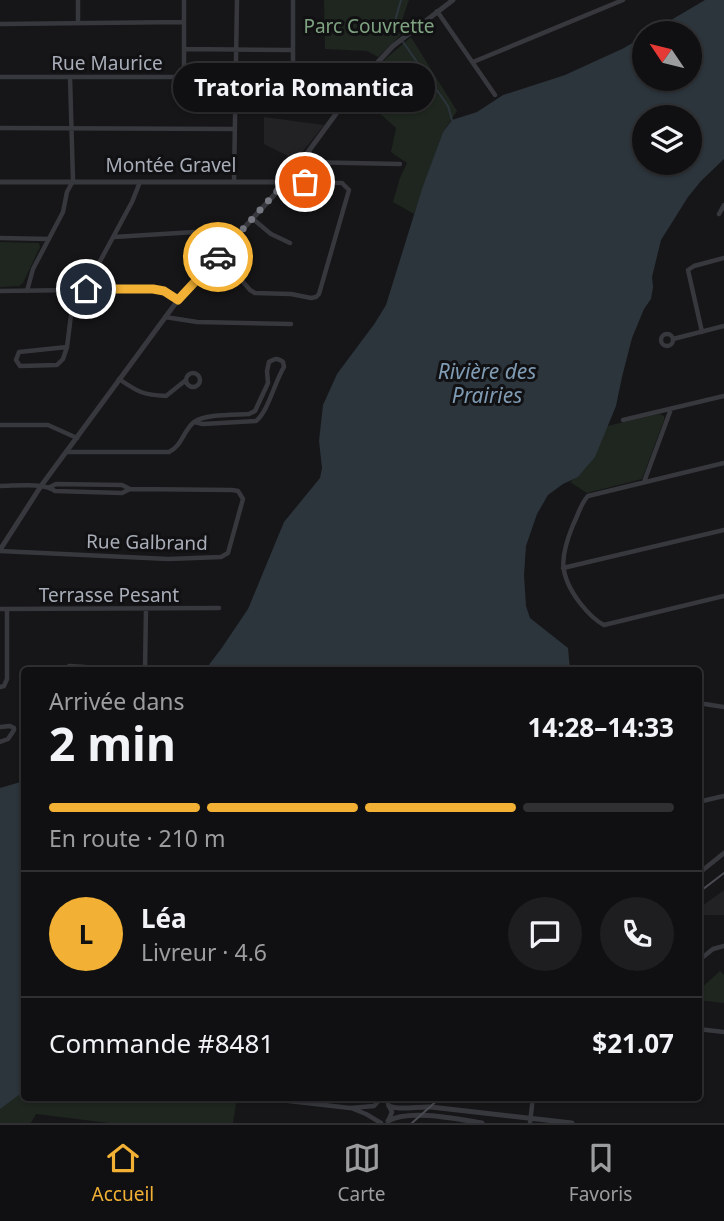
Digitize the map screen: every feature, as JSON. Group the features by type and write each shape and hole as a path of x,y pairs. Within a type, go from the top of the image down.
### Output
{"street":[{"path":"78,0 78,23"},
{"name":"Rue Maurice","path":"0,77 179,75 184,68 184,0"},
{"path":"234,181 237,0"},
{"path":"293,0 293,85 297,88 325,89 345,103"},
{"path":"0,551 41,486 178,300 286,181 377,62 453,0"},
{"path":"473,62 623,0"},
{"path":"437,11 495,95"},
{"path":"0,24 184,22"},
{"path":"184,49 292,50"},
{"path":"27,291 33,269 63,212 67,192 73,181 70,76"},
{"path":"0,128 235,129"},
{"path":"300,162 400,164"},
{"path":"67,346 19,352 16,360 20,366 57,365 63,359 67,346 71,315 132,202 140,181"},
{"name":"Montée Gravel","path":"0,182 286,181 342,183 349,190 316,297 255,293 220,255"},
{"path":"719,215 724,205"},
{"path":"253,219 271,234 290,243"},
{"path":"113,237 195,232 210,233 229,244"},
{"path":"0,238 49,239"},
{"path":"702,332 688,270 724,258"},
{"path":"0,291 153,289 164,291 178,300"},
{"path":"165,317 197,322 291,324"},
{"path":"673,339 724,327"},
{"path":"66,452 174,450 194,422 202,418 249,414 255,411 268,383 268,362 275,358 283,362 284,367 260,418 256,421 203,424 194,422"},
{"path":"120,379 136,391 147,395 166,396 186,380"},
{"path":"623,420 724,396"},
{"path":"645,482 671,408"},
{"path":"255,411 260,418"},
{"path":"0,425 48,425 77,438"},
{"path":"724,463 588,496 583,501 564,548 563,568 571,591 595,621 604,625 724,596"},
{"path":"0,485 41,486"},
{"name":"Rue Galbrand","path":"0,551 169,559 221,557 228,552 243,499 238,491 130,489 122,485 41,486"},
{"path":"563,568 724,530"},
{"path":"145,667 146,608"},
{"name":"Terrasse Pesant","path":"0,609 219,608"},
{"path":"0,687 4,686 7,679 7,609"},
{"path":"68,667 85,667"},
{"path":"702,704 724,707"},
{"path":"0,727 10,726 14,730 8,739 0,742"},
{"path":"702,801 724,796"},
{"path":"702,871 724,853"},
{"path":"702,958 713,949 724,946"},
{"path":"702,1029 724,1032"},
{"path":"289,1101 350,1108 383,1103 395,1109 427,1107 531,1121 572,1123"},
{"path":"374,1121 372,1113 379,1101"},
{"path":"384,1122 392,1114 388,1101"},
{"path":"531,1121 533,1101"},
{"path":"350,1108 374,1121 384,1122 410,1115 482,1123 485,1114"}],"shaded area":[{"path":"264,117 324,125 296,160 264,144"},
{"path":"724,890 724,915 702,915 702,906"}],"green space":[{"name":"Parc Couvrette","path":"324,0 409,0 401,23 406,30 378,57 367,51 325,49"},
{"path":"411,37 457,111 443,132 414,214 393,202 407,163 391,152 396,128 378,112 356,107 351,102 383,61"},
{"path":"0,242 39,243 40,247 19,286 0,287"},
{"path":"659,414 664,416 664,420 642,479 587,493 570,482 589,464 607,426"},
{"path":"720,971 724,975 724,1003 702,1000 702,987"},
{"path":"21,1062 21,1101 236,1101 233,1123 109,1123 36,1114 31,1123 0,1123 0,1074"}],"water":[{"name":"Rivière des Prairies","path":"705,0 724,0 724,159 688,197 661,240 652,277 651,299 632,338 616,406 595,457 578,477 548,495 537,514 526,546 524,575 526,606 530,618 568,648 570,667 207,667 248,609 284,522 320,478 322,468 319,441 323,405 337,374 386,305 422,189 443,132 452,120 477,112 503,95 565,75 632,43 632,91 702,91 702,21 669,21"},
{"path":"21,782 21,1093 0,1109 0,788"}],"waterway":[{"path":"397,33 395,21 401,0"},
{"path":"403,42 448,106 452,120"}],"tram line":[{"path":"702,890 724,873"},
{"path":"412,1123 437,1101"}],"way so far":[{"path":"218,257 286,181 305,182"}],"place":[{"name":"Tratoria Romantica","path":"305,182"}],"route":[{"path":"86,289 153,289 164,291 178,300 218,257"}]}
